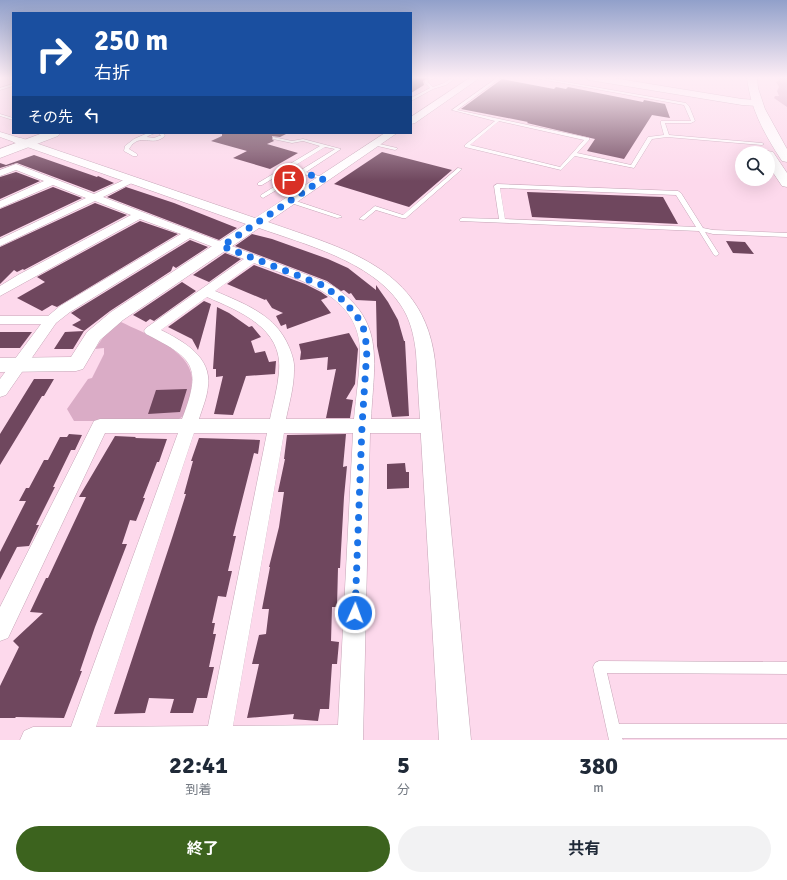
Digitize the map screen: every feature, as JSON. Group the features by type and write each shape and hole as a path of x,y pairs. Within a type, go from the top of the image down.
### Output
{"main road":[{"path":"762,112 777,144 787,158"},
{"path":"755,133 762,146"},
{"path":"0,154 36,134"},
{"path":"0,146 50,134"},
{"path":"775,166 787,183"}],"street":[{"path":"412,120 425,112"},
{"path":"0,134 257,223 352,258 382,276 400,292 419,322 424,342 455,740"},
{"path":"9,365 76,364 93,336 117,316 390,134"},
{"path":"0,173 16,166 53,182 322,285 338,296 358,318 364,330 367,349 362,426 351,739 33,740"},
{"path":"0,243 131,180"},
{"path":"0,204 53,182"},
{"path":"0,292 22,278 139,215"},
{"path":"0,391 9,365 51,320 65,309 188,234"},
{"path":"79,739 196,404 201,383 198,366 194,359 184,349 151,331 253,258"},
{"path":"205,292 253,312 269,325 281,341 285,354 287,370 218,739"},
{"path":"0,320 51,320"},
{"path":"0,630 100,426 431,426"}],"lane":[{"path":"461,112 587,139 561,168 467,146 498,120"},
{"path":"667,136 662,124 663,122 691,122 693,120 689,112"},
{"path":"0,115 12,119"},
{"path":"140,134 146,139 155,140 163,136 162,134"},
{"path":"135,155 126,150 126,147 136,140 151,134"},
{"path":"574,154 632,167 650,138 667,136 735,146"},
{"path":"263,196 339,149 303,140 292,142 275,138"},
{"path":"375,144 395,149"},
{"path":"260,184 325,145"},
{"path":"287,168 323,179"},
{"path":"362,219 375,208 404,218 460,169"},
{"path":"502,221 497,186 678,193 716,254"},
{"path":"290,201 338,217"},
{"path":"462,220 787,235"},
{"path":"787,668 599,667 615,736 787,731"}],"shaded area":[{"path":"121,322 164,343 183,359 189,368 192,378 189,401 185,415 176,421 74,421 67,409 88,379 92,378 104,354 104,348 95,349 103,337"}],"building":[{"path":"474,112 668,112 670,118 652,115 624,159 587,151 595,139 527,123 528,122"},
{"path":"222,134 286,134 280,137 272,136 274,141 267,144 298,153 270,169 233,158 247,151 211,141 222,136"},
{"path":"382,152 452,170 409,207 334,184"},
{"path":"34,155 97,177 98,176 114,183 94,192 17,163 0,168 0,163 6,165"},
{"path":"16,172 40,181 0,199 0,177"},
{"path":"53,187 82,198 0,237 0,209"},
{"path":"126,187 174,203 237,228 219,240 107,197"},
{"path":"527,192 663,197 678,224 532,217"},
{"path":"95,203 127,215 24,270 23,269 17,272 14,270 0,284 0,247"},
{"path":"140,221 178,234 57,307 52,305 42,311 17,298 45,282 37,277"},
{"path":"252,234 272,239 328,259 348,268 376,290 376,285 398,320 405,341 409,416 392,417 377,346 376,301 356,300 351,293 349,294 344,290 341,291 327,281 235,246"},
{"path":"190,240 208,247 176,268 173,266 171,271 110,311 84,331 72,325 81,320 71,313"},
{"path":"726,241 745,242 754,254 733,253"},
{"path":"225,253 241,259 209,282 193,275"},
{"path":"254,265 305,284 321,292 328,297 321,300 331,313 287,329 286,324 281,326 276,316 283,313 272,308 266,299 265,300 227,284"},
{"path":"182,282 196,291 154,321 150,319 146,322 133,315"},
{"path":"204,301 211,304 198,350 192,339 168,327"},
{"path":"217,307 229,313 249,327 252,326 261,337 251,341 255,353 265,351 269,362 276,361 275,374 246,376 233,415 214,414 223,376 216,377 216,369 213,369"},
{"path":"84,331 73,349 54,349 65,332"},
{"path":"0,332 32,332 20,348 0,348"},
{"path":"349,333 358,349 355,384 346,399 353,400 350,418 326,418 336,369 327,370 328,357 300,360 301,352 299,344"},
{"path":"34,379 54,379 0,465 0,434"},
{"path":"187,389 180,412 148,414 156,390"},
{"path":"69,434 82,435 75,450 71,450 53,487 55,487 36,525 39,525 29,546 17,547 0,580 0,552 26,501 19,501 26,488 29,488 44,460 48,460 60,437 67,437"},
{"path":"346,434 343,467 347,466 340,568 338,568 337,607 332,607 331,641 339,642 337,664 332,664 329,709 320,709 318,721 293,719 294,714 247,718 259,664 252,664 259,635 266,634 269,609 262,609 269,567 279,527 284,492 278,492 285,459 287,435"},
{"path":"115,436 167,439 159,462 157,462 143,498 145,498 136,521 130,520 122,544 127,544 95,627 80,671 82,671 64,718 0,718 0,686 19,647 13,641 43,613 30,612 46,578 48,578 86,497 79,497"},
{"path":"199,438 260,440 258,454 254,453 233,536 236,536 228,571 232,571 226,597 218,596 212,623 215,623 213,634 216,634 209,667 214,667 207,698 197,698 193,713 170,713 174,699 149,698 145,713 114,714 186,494 184,494 193,461 191,461"},
{"path":"405,463 406,472 409,472 409,488 387,489 387,464"}],"route":[{"path":"289,180 302,172 323,179 222,246 322,285 345,302 358,318 364,330 367,349 366,381 362,426 355,613"}]}
